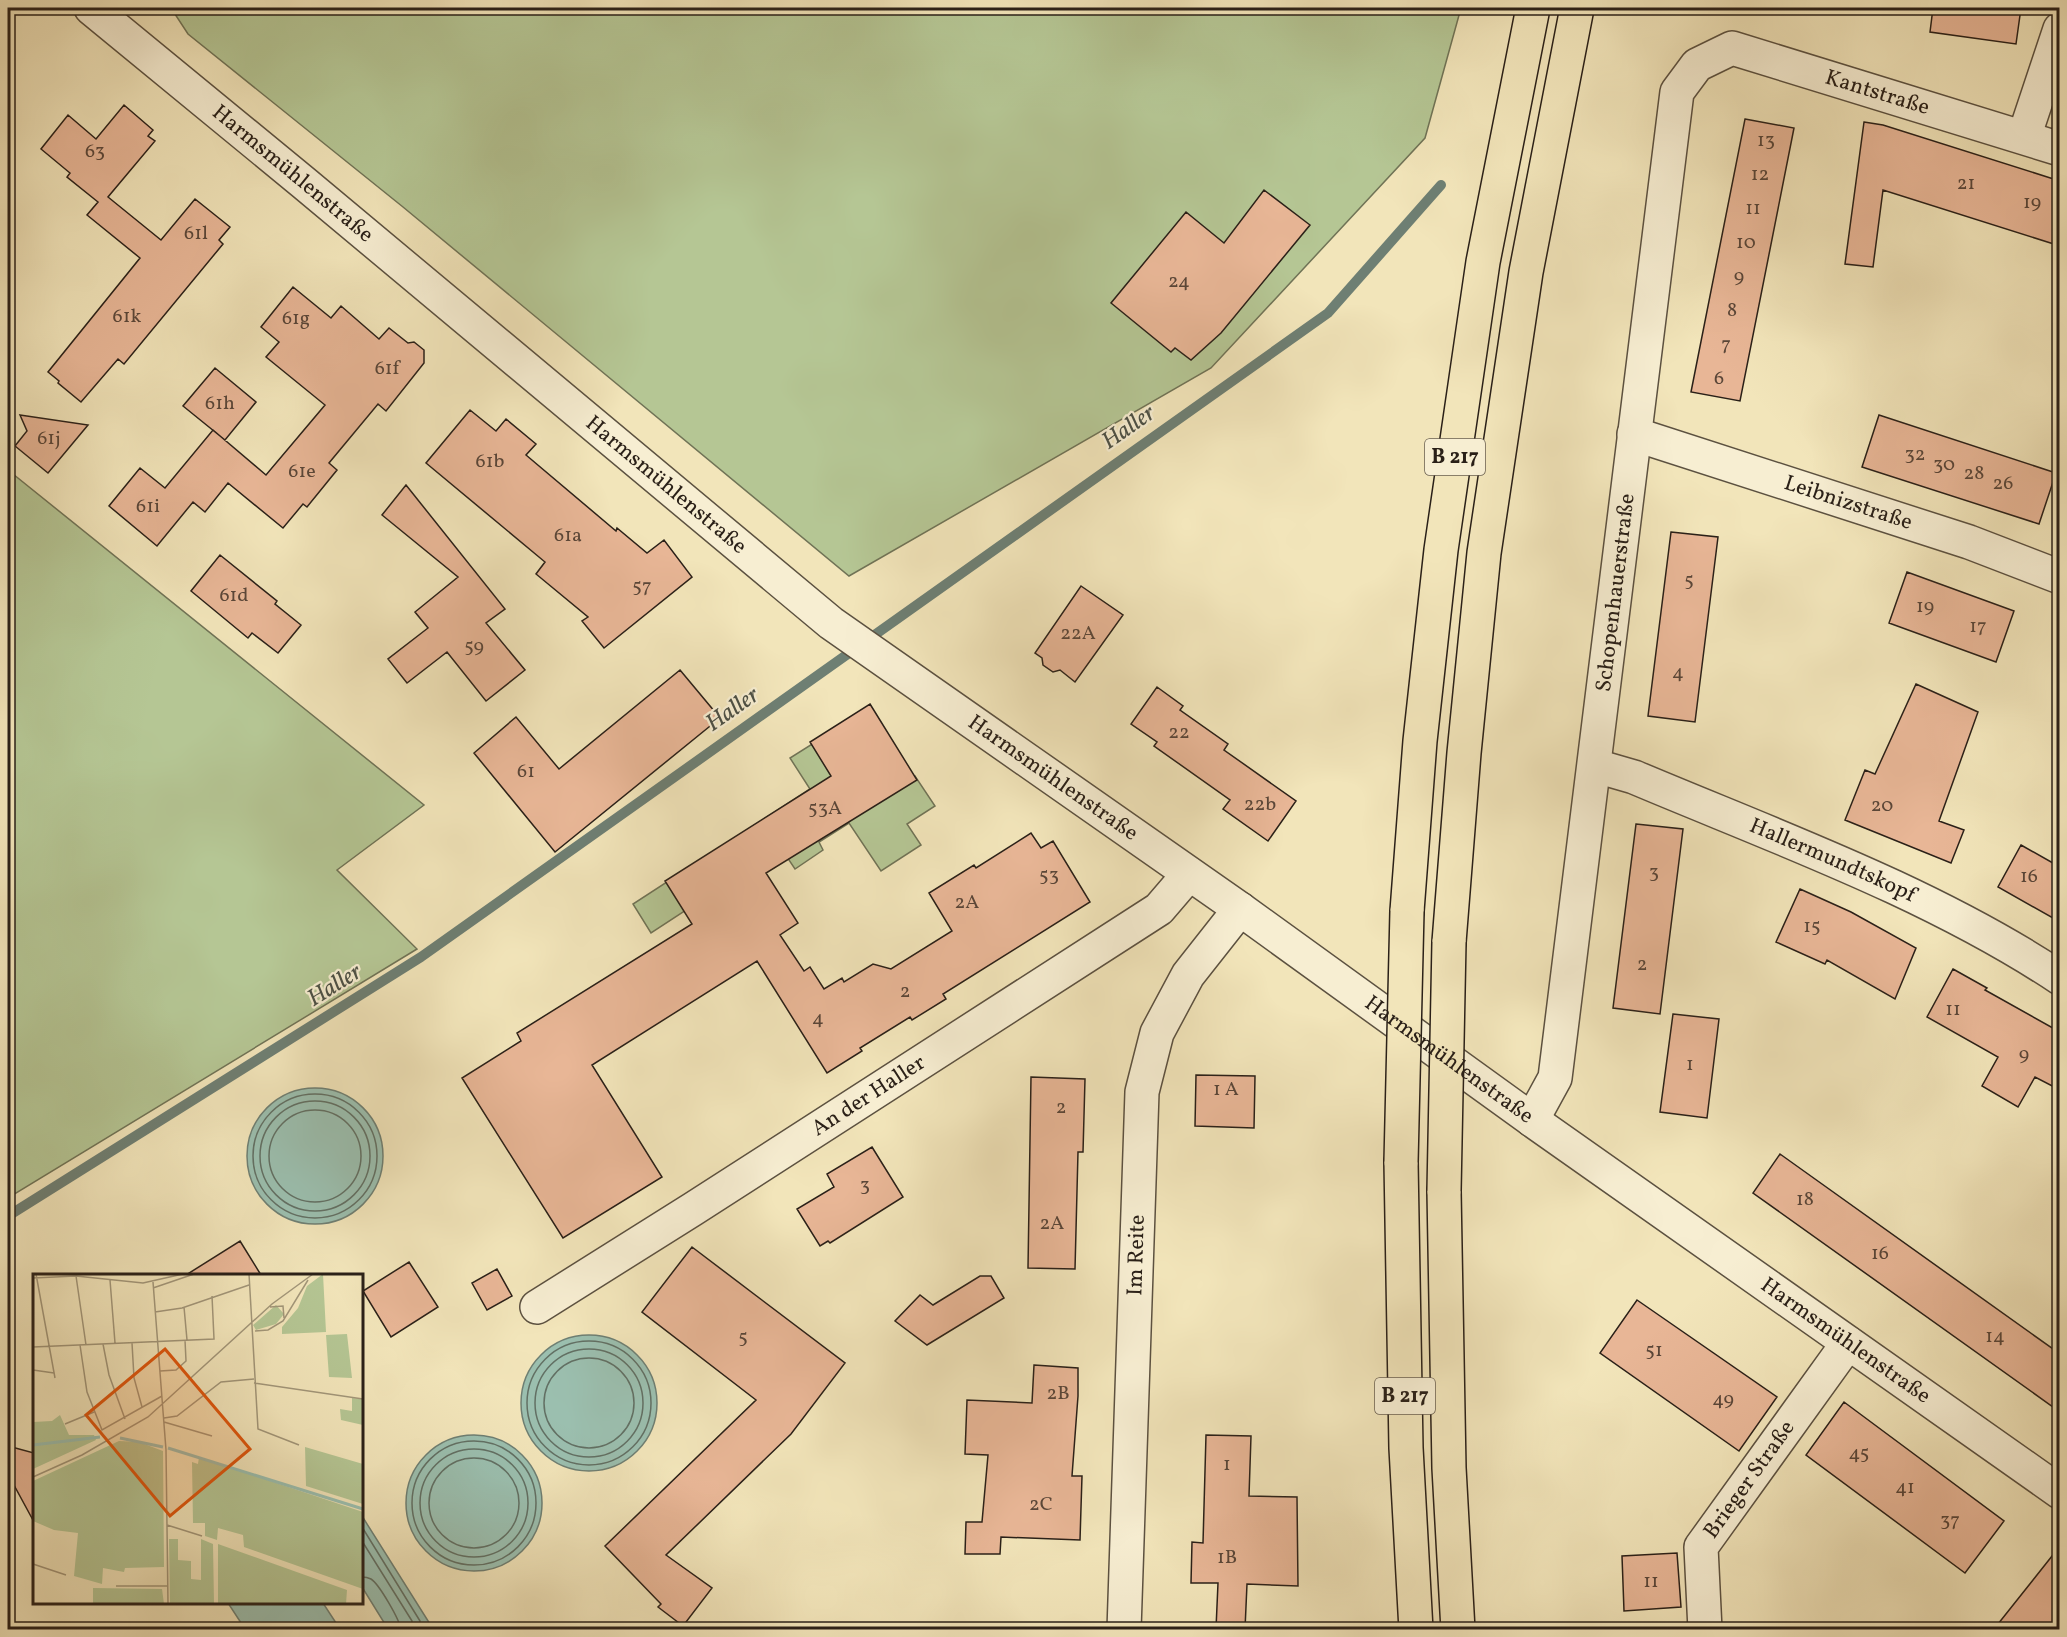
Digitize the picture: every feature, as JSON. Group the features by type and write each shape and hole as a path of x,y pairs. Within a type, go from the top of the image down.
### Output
{"highway":[{"name":"B 217","path":"1416,1629 1406,1448 1401,1162 1407,912 1420,741 1441,550 1484,262 1533,8"},
{"name":"B 217","path":"1458,1629 1449,1468 1444,1191 1449,942 1464,753 1484,553 1526,272 1577,8"}],"street":[{"name":"Harmsmühlenstraße","path":"91,8 322,197 831,623 1240,909 1532,1120 2060,1492"},
{"path":"2024,137 2060,29"},
{"name":"Kantstraße","path":"1697,65 1732,48 2060,149"},
{"name":"Schopenhauerstraße","path":"1532,1120 1555,1078 1596,766 1634,434 1677,92 1697,65"},
{"name":"Leibnizstraße","path":"1634,434 1969,542 2060,577"},
{"name":"Hallermundtskopf","path":"1596,766 1634,777 1903,891 2030,958 2060,978"},
{"name":"An der Haller","path":"537,1307 1159,909 1190,874"},
{"name":"Im Reite","path":"1124,1629 1142,1092 1157,1033 1188,975 1240,909"},
{"name":"Brieger Straße","path":"1705,1629 1701,1547 1848,1343"}],"green space":[{"path":"171,8 1461,8 1425,138 1211,368 849,576 403,207 188,34"},
{"path":"8,470 424,805 337,870 417,949 8,1198"},
{"path":"836,729 881,798 915,776 935,806 907,824 921,845 881,871 849,823 819,842 823,850 795,869 781,848 651,933 633,904 810,789 790,758"}],"water":[{"path":"315,1088 341,1093 353,1099 363,1108 372,1118 378,1130 383,1156 378,1182 372,1194 363,1204 353,1213 341,1219 315,1224 289,1219 277,1213 267,1204 258,1194 252,1182 247,1156 252,1130 258,1118 267,1108 277,1099 289,1093"},
{"path":"589,1335 615,1340 627,1346 637,1355 646,1365 652,1377 657,1403 652,1429 646,1441 637,1451 627,1460 615,1466 589,1471 563,1466 551,1460 541,1451 532,1441 526,1429 521,1403 526,1377 532,1365 541,1355 551,1346 563,1340"},
{"path":"474,1435 500,1440 522,1455 537,1477 542,1503 537,1529 522,1551 500,1566 474,1571 448,1566 426,1551 411,1529 406,1503 411,1477 426,1455 448,1440"},
{"path":"363,1518 430,1624 421,1629 388,1629 363,1589"},
{"path":"229,1604 324,1604 340,1629 245,1629"}],"building":[{"path":"1933,8 2021,8 2016,44 1930,32"},
{"path":"124,105 153,130 148,136 155,141 108,197 161,240 195,199 230,227 219,240 223,244 124,364 118,359 81,402 48,372 140,258 87,215 98,202 67,177 70,173 41,149 68,115 96,139"},
{"path":"1745,119 1794,128 1740,401 1691,392"},
{"path":"1864,122 1883,125 2060,181 2060,246 1883,190 1873,267 1845,264"},
{"path":"1264,190 1310,225 1221,333 1191,360 1175,348 1171,352 1111,303 1186,212 1224,243"},
{"path":"293,287 331,318 341,306 379,339 389,328 408,343 414,342 424,350 424,363 386,411 378,404 329,463 337,470 307,507 303,504 283,528 228,483 205,512 193,502 157,546 109,506 140,468 165,488 213,430 266,475 325,405 266,357 279,342 261,327"},
{"path":"215,368 256,402 225,440 183,406"},
{"path":"470,410 496,431 506,419 536,444 526,455 616,531 617,528 647,553 664,540 692,577 604,648 582,621 588,617 536,574 545,562 426,463"},
{"path":"20,415 88,425 48,473 15,446 27,431"},
{"path":"1879,415 2056,473 2039,524 1862,467"},
{"path":"406,485 505,609 486,623 525,670 486,701 447,652 407,683 388,659 428,628 415,612 458,577 382,515"},
{"path":"1671,532 1718,537 1695,722 1648,716"},
{"path":"220,555 277,601 275,604 301,625 278,653 252,633 248,638 191,591"},
{"path":"1907,572 2014,611 1996,662 1889,623"},
{"path":"1081,586 1123,615 1075,682 1060,670 1053,672 1043,665 1042,658 1035,653"},
{"path":"680,670 720,718 555,852 474,753 516,717 559,769"},
{"path":"1916,684 1978,712 1939,821 1964,830 1951,863 1845,820 1865,770 1875,774"},
{"path":"1157,687 1183,706 1180,710 1228,744 1224,750 1296,801 1268,841 1223,809 1230,800 1154,746 1157,742 1131,724"},
{"path":"870,704 917,780 766,873 798,923 780,935 804,971 810,967 824,989 842,978 844,982 873,964 891,969 952,931 929,893 974,865 976,868 1031,833 1041,848 1053,841 1090,902 943,994 946,999 912,1020 910,1017 860,1048 862,1051 827,1073 757,961 592,1065 662,1177 563,1238 462,1078 521,1041 517,1033 692,924 665,881 831,776 810,742"},
{"path":"1636,824 1683,829 1660,1014 1613,1008"},
{"path":"2021,845 2060,867 2060,922 1998,887"},
{"path":"1800,889 1851,912 1916,948 1895,999 1827,960 1825,964 1776,942"},
{"path":"1953,969 1987,988 1985,990 2060,1032 2060,1090 2035,1077 2018,1107 1982,1086 1998,1057 1927,1017"},
{"path":"1673,1014 1719,1019 1707,1118 1660,1112"},
{"path":"1196,1075 1255,1076 1254,1128 1195,1126"},
{"path":"1031,1077 1085,1079 1083,1152 1078,1152 1075,1269 1028,1268"},
{"path":"872,1147 903,1197 830,1243 828,1241 820,1246 797,1209 834,1187 827,1174"},
{"path":"1780,1154 2060,1354 2060,1412 1753,1193"},
{"path":"240,1241 260,1274 188,1274"},
{"path":"692,1247 845,1363 791,1434 666,1555 712,1588 683,1626 658,1607 661,1604 605,1546 756,1400 642,1312"},
{"path":"409,1262 438,1307 391,1337 363,1291"},
{"path":"497,1269 512,1296 487,1310 472,1283"},
{"path":"980,1276 991,1276 1004,1298 927,1345 895,1321 920,1295 933,1305"},
{"path":"1637,1300 1777,1397 1739,1451 1600,1353"},
{"path":"1034,1365 1078,1368 1072,1476 1082,1476 1080,1540 1001,1537 1000,1554 965,1554 966,1522 982,1522 988,1455 965,1454 967,1400 1032,1403"},
{"path":"1844,1402 2004,1521 1965,1573 1806,1455"},
{"path":"1206,1435 1251,1436 1249,1496 1297,1497 1298,1586 1247,1584 1245,1629 1216,1629 1218,1583 1191,1583 1192,1542 1203,1543"},
{"path":"8,1446 33,1453 33,1520 8,1474"},
{"path":"2060,1546 2060,1629 1994,1629"},
{"path":"1677,1553 1681,1607 1624,1611 1622,1556"}],"waterway":[{"name":"Haller","path":"8,1216 421,957 1328,313 1441,185"}]}
